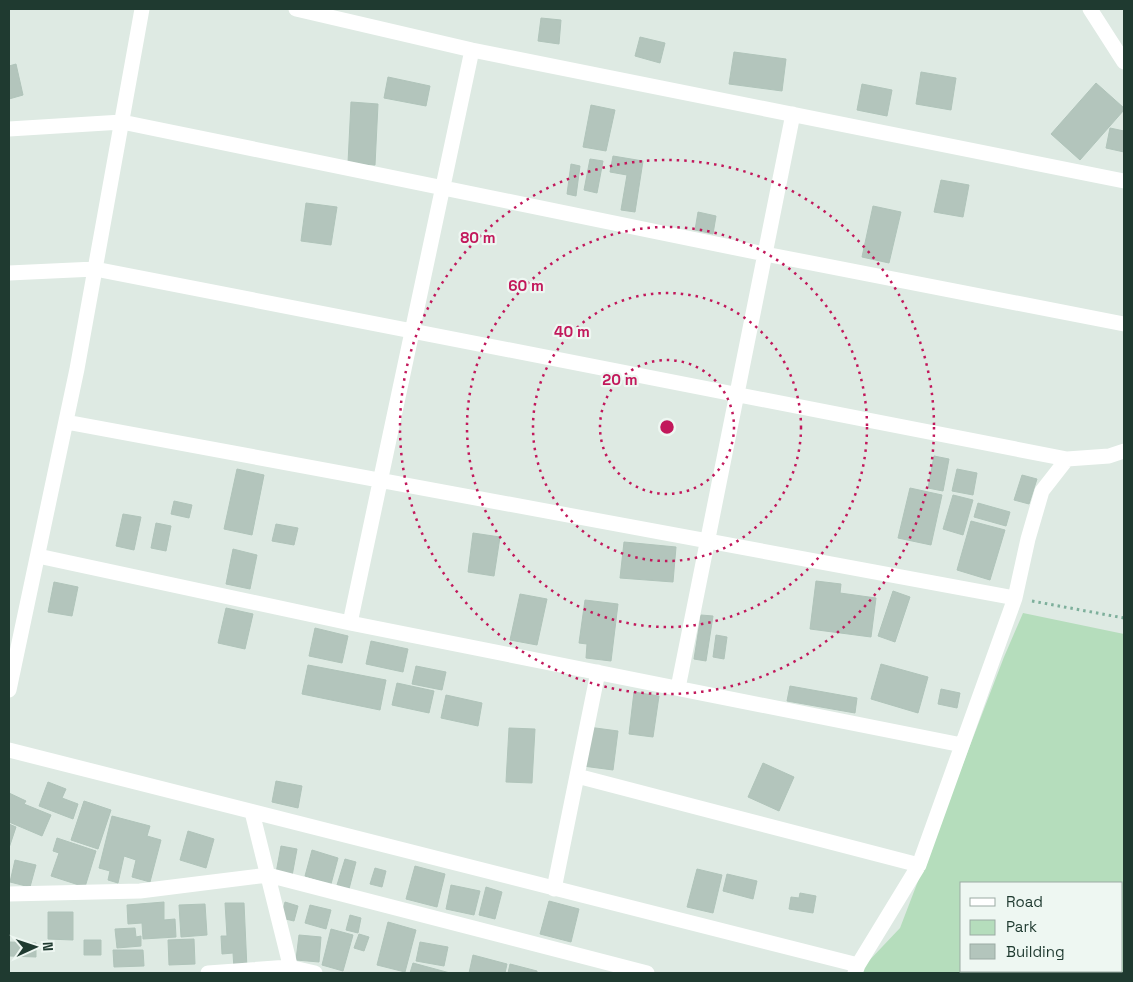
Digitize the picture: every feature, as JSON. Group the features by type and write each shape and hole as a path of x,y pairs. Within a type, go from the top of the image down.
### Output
{"street":[{"path":"9,690 66,422 142,9"},
{"path":"296,9 472,50 1124,181"},
{"path":"1090,9 1124,62"},
{"path":"350,623 472,50"},
{"path":"678,688 793,114"},
{"path":"9,129 122,122 765,254 1124,324"},
{"path":"9,273 95,269 1067,459 1109,456 1124,451"},
{"path":"66,422 1015,598"},
{"path":"9,750 554,889 857,969 919,865 1015,598 1028,539 1042,492 1067,459"},
{"path":"38,556 350,623 962,745"},
{"path":"554,889 598,672"},
{"path":"577,776 919,865"},
{"path":"252,812 291,970"},
{"path":"9,894 140,891 268,875 647,973"},
{"path":"208,973 291,970 315,973"}],"path":[{"path":"1015,598 1124,618"}],"green space":[{"path":"1023,613 1124,634 1124,973 863,973 864,966 900,928 1004,657"}],"building":[{"path":"541,18 561,20 559,44 538,41"},
{"path":"640,37 665,43 660,63 635,56"},
{"path":"734,52 786,59 782,91 729,84"},
{"path":"16,64 23,95 9,99 9,66"},
{"path":"921,72 956,78 951,110 916,104"},
{"path":"388,77 430,86 426,106 384,98"},
{"path":"1096,83 1124,110 1080,160 1051,134"},
{"path":"862,84 892,90 887,116 857,110"},
{"path":"351,102 378,104 375,165 348,163"},
{"path":"591,105 615,110 606,151 583,147"},
{"path":"1110,128 1124,131 1124,152 1106,148"},
{"path":"613,156 643,161 635,212 621,210 627,175 610,172"},
{"path":"590,159 603,161 597,193 584,190"},
{"path":"571,164 580,166 576,196 567,194"},
{"path":"941,180 969,185 963,217 934,212"},
{"path":"306,203 337,207 331,245 301,241"},
{"path":"873,206 901,212 889,263 862,257"},
{"path":"698,212 716,216 713,234 695,230"},
{"path":"934,456 949,459 943,491 928,488"},
{"path":"237,469 264,475 252,535 224,529"},
{"path":"957,469 977,473 973,495 952,491"},
{"path":"1022,475 1037,479 1029,504 1014,500"},
{"path":"910,488 942,495 931,545 898,538"},
{"path":"953,495 973,500 963,535 943,529"},
{"path":"174,501 192,505 189,518 171,514"},
{"path":"978,503 1010,512 1006,526 974,517"},
{"path":"123,514 141,517 134,550 116,546"},
{"path":"971,521 1005,530 990,580 957,570"},
{"path":"156,523 171,526 166,551 151,548"},
{"path":"276,524 298,528 294,545 272,541"},
{"path":"473,533 500,537 494,576 468,572"},
{"path":"624,542 676,547 673,582 620,578"},
{"path":"233,549 257,555 250,589 226,584"},
{"path":"816,581 841,584 840,593 876,598 871,637 810,629"},
{"path":"54,582 78,587 72,616 48,612"},
{"path":"893,591 910,597 895,642 878,636"},
{"path":"520,594 547,599 537,645 510,640"},
{"path":"585,600 618,604 611,661 586,658 587,644 579,643"},
{"path":"226,608 253,614 245,649 218,643"},
{"path":"701,615 713,616 706,661 694,659"},
{"path":"315,628 348,636 342,663 309,656"},
{"path":"716,635 727,637 724,659 713,657"},
{"path":"371,641 408,649 403,672 366,664"},
{"path":"881,664 928,677 918,713 871,699"},
{"path":"308,665 386,680 380,710 302,694"},
{"path":"416,666 446,672 442,690 412,684"},
{"path":"397,683 434,691 429,713 392,705"},
{"path":"790,686 857,698 855,713 787,701"},
{"path":"941,689 960,693 957,708 938,704"},
{"path":"634,692 659,696 653,737 629,734"},
{"path":"446,695 482,703 478,726 441,718"},
{"path":"588,727 618,731 613,770 583,766"},
{"path":"509,728 535,729 532,783 506,782"},
{"path":"763,763 794,777 779,811 748,797"},
{"path":"276,781 302,786 298,808 272,802"},
{"path":"48,782 66,789 62,798 78,804 73,819 39,806"},
{"path":"9,793 26,801 24,804 51,815 42,836 9,822"},
{"path":"84,801 111,810 98,849 71,840"},
{"path":"112,816 150,826 147,836 161,840 150,882 132,877 136,860 124,856 118,883 108,880 110,871 99,868"},
{"path":"9,824 16,827 9,848"},
{"path":"188,831 214,839 206,868 180,860"},
{"path":"57,838 96,851 85,887 51,876 59,853 53,851"},
{"path":"281,846 297,849 292,876 276,873"},
{"path":"312,850 338,858 331,884 305,876"},
{"path":"345,859 356,862 349,889 337,885"},
{"path":"15,860 36,865 30,887 10,882"},
{"path":"415,866 445,874 437,907 406,899"},
{"path":"375,868 386,871 382,887 370,884"},
{"path":"697,869 722,875 713,913 687,907"},
{"path":"727,874 757,881 753,899 723,891"},
{"path":"451,885 480,891 474,915 446,909"},
{"path":"486,887 502,892 495,919 479,915"},
{"path":"800,893 816,896 813,913 789,909 791,897 799,898"},
{"path":"549,901 579,909 571,942 540,934"},
{"path":"164,902 164,920 175,919 176,937 143,939 142,923 128,924 127,905"},
{"path":"285,902 298,906 294,921 281,918"},
{"path":"225,903 244,903 247,969 234,969 233,953 222,954 221,936 227,936"},
{"path":"205,904 207,935 181,937 179,905"},
{"path":"310,905 331,910 326,929 305,923"},
{"path":"48,912 73,912 73,940 48,939"},
{"path":"350,915 361,918 358,933 346,930"},
{"path":"388,922 416,930 405,972 377,965"},
{"path":"135,928 136,937 141,936 141,946 117,948 115,929"},
{"path":"331,929 353,935 343,971 322,965"},
{"path":"359,934 369,937 364,951 354,948"},
{"path":"299,935 321,937 319,962 296,960"},
{"path":"194,939 195,964 169,965 168,940"},
{"path":"84,940 101,940 101,955 84,955"},
{"path":"10,942 36,943 36,957 10,956"},
{"path":"420,942 448,947 444,966 416,961"},
{"path":"113,950 143,950 144,966 114,967"},
{"path":"473,955 507,964 505,973 469,973"},
{"path":"413,963 450,973 410,973"},
{"path":"510,964 537,971 537,973 508,973"}]}
